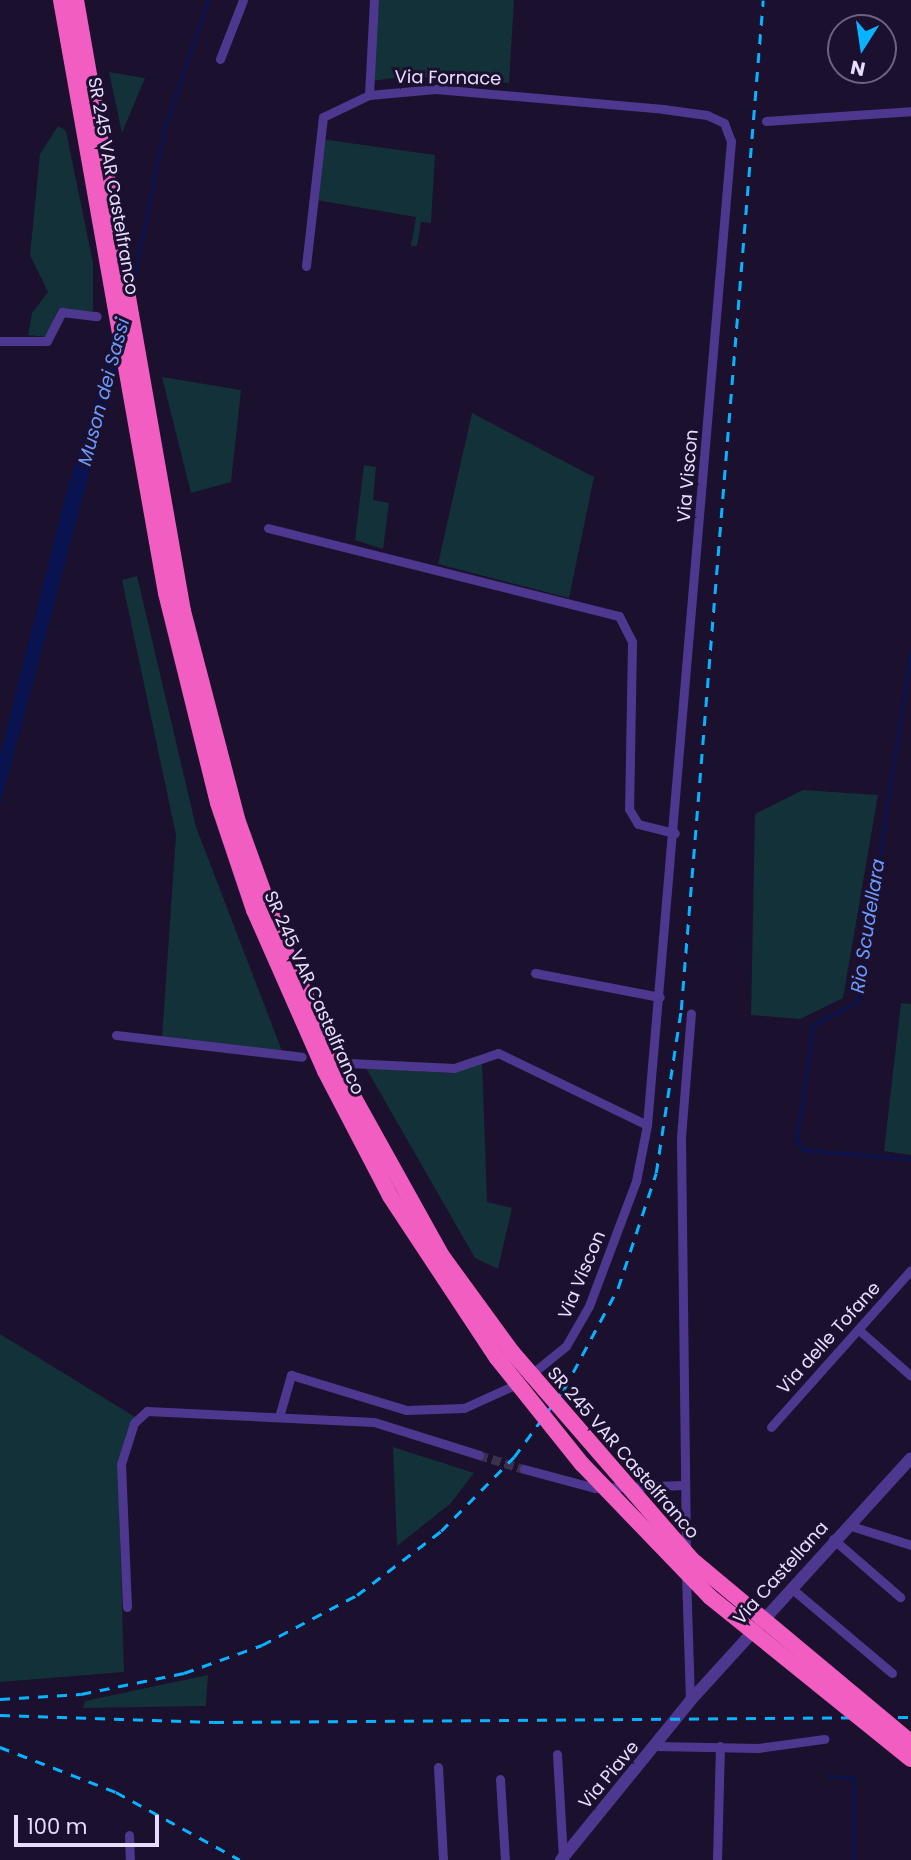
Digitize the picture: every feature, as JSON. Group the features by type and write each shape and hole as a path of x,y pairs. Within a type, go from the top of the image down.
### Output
{"highway":[{"name":"SR 245 VAR Castelfranco","path":"61,0 141,454 192,709 254,910 325,1071 390,1196 582,1464 710,1597 911,1759"},
{"name":"SR 245 VAR Castelfranco","path":"76,0 199,681 264,896 330,1053 403,1192 504,1355 691,1559 911,1742"}],"street":[{"path":"220,59 243,0"},
{"path":"369,95 374,0"},
{"name":"Via Fornace","path":"306,266 323,117 369,95 401,89 494,93 663,109 724,123"},
{"path":"766,121 911,111"},
{"name":"Via Viscon","path":"279,1417 291,1375 385,1407 452,1409 508,1391 543,1367 566,1346 589,1306 636,1181 647,1125 675,833 731,141 724,123"},
{"path":"0,341 47,341 62,312 97,316"},
{"path":"268,528 620,616 632,642 629,809 638,824 675,833"},
{"path":"535,973 660,997"},
{"path":"690,1701 681,1137 691,1013"},
{"path":"116,1035 302,1058"},
{"path":"349,1063 454,1068 498,1053 647,1125"},
{"name":"Via delle Tofane","path":"771,1427 911,1270"},
{"path":"859,1330 911,1376"},
{"path":"127,1607 121,1464 141,1414 374,1422 480,1455"},
{"name":"Via Castellana","path":"680,1713 833,1539 911,1458"},
{"path":"524,1469 595,1488 685,1485"},
{"path":"848,1525 911,1545"},
{"path":"833,1539 900,1597"},
{"path":"791,1588 892,1673"},
{"name":"Via Piave","path":"562,1859 680,1713"},
{"path":"656,1746 720,1746 824,1739"},
{"path":"717,1860 720,1746"},
{"name":"Via Piave","path":"557,1754 562,1859"},
{"path":"439,1767 443,1860"},
{"path":"500,1779 505,1860"},
{"path":"129,1835 130,1860"}],"green space":[{"path":"379,0 514,0 509,83 407,76 372,81"},
{"path":"109,72 145,78 122,133"},
{"path":"58,126 66,131 93,263 93,311 58,309 46,337 28,335 32,313 48,292 30,255 40,154"},
{"path":"321,139 435,155 431,223 421,222 417,246 411,246 416,217 316,200"},
{"path":"162,377 241,390 231,482 191,493"},
{"path":"472,413 594,477 569,598 438,564"},
{"path":"364,465 376,467 373,500 389,503 383,549 355,540"},
{"path":"137,576 196,827 282,1051 162,1037 176,835 122,580"},
{"path":"803,790 878,795 843,998 800,1019 751,1015 755,814"},
{"path":"901,1003 911,1004 911,1155 884,1151"},
{"path":"482,1058 487,1202 512,1208 498,1269 475,1258 366,1068 449,1073"},
{"path":"0,1334 135,1417 118,1466 124,1672 0,1682"},
{"path":"393,1447 474,1473 450,1504 397,1546"},
{"path":"208,1675 206,1706 83,1708 85,1701"}],"water":[{"path":"113,343 118,366 0,805 0,755 66,494"}],"waterway":[{"name":"Muson dei Sassi","path":"133,281 164,130 208,0"},
{"name":"Rio Scudellara","path":"911,653 858,1002 814,1025 797,1139 804,1150 911,1159"},
{"name":"Rio Scudellara","path":"830,1776 854,1778 854,1860"}],"tunnel":[{"path":"479,1455 524,1469"}],"railway":[{"path":"0,1699 81,1694 184,1673 262,1645 357,1595 441,1531 514,1457 564,1389 618,1288 656,1173 681,1010 763,0"},
{"path":"0,1715 214,1722 911,1717"},
{"path":"0,1747 116,1792 240,1860"}]}
